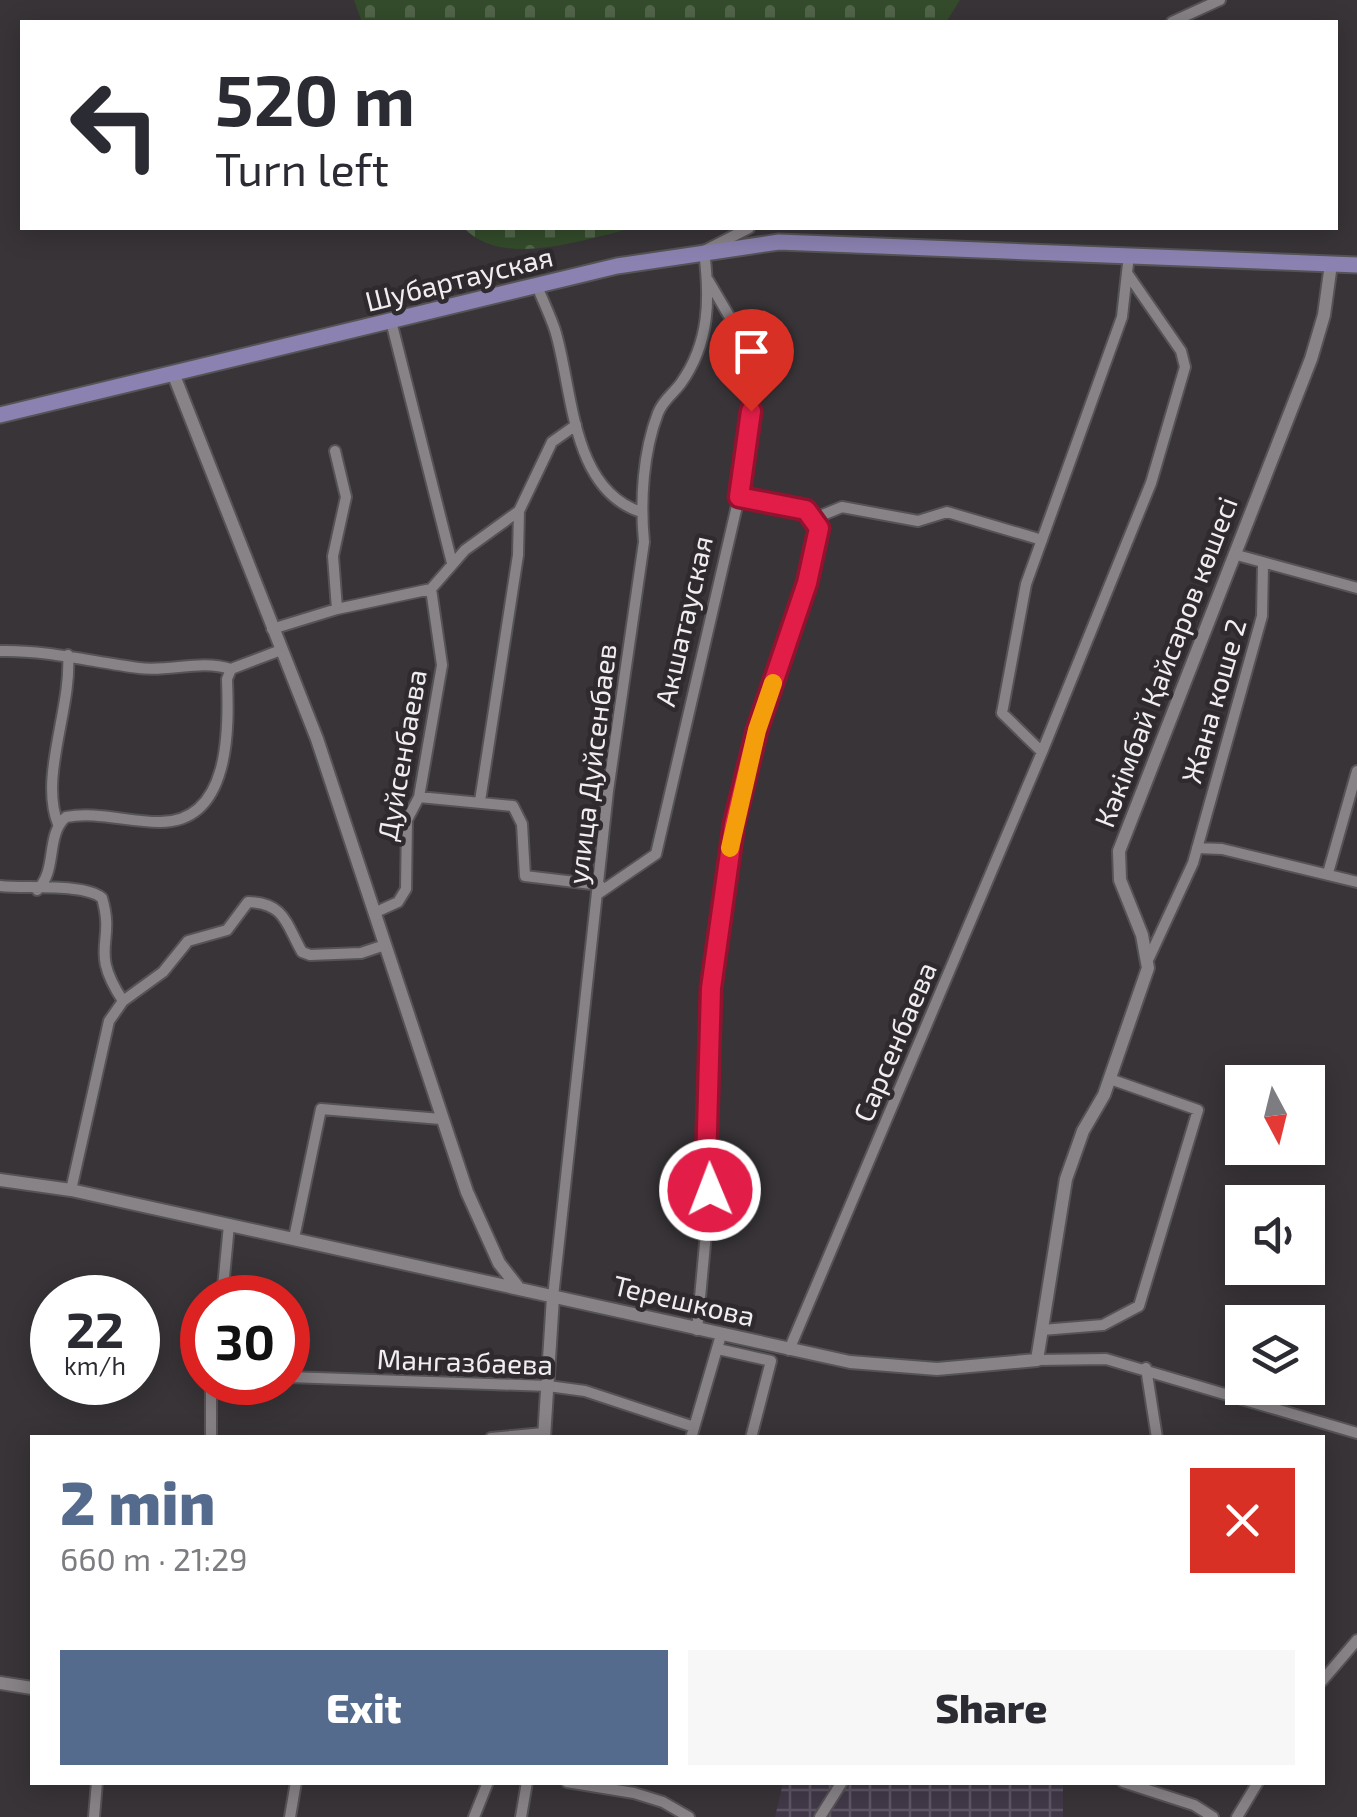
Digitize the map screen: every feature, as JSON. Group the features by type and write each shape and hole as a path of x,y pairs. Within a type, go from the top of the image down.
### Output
{"main road":[{"name":"Шубартауская","path":"0,415 537,286 704,250 779,242 1357,265"}],"street":[{"path":"1176,20 1220,0"},
{"path":"704,250 745,230"},
{"name":"улица Дуйсенбаев","path":"553,1297 622,674 644,542 641,512 657,416 700,348 707,324 704,250"},
{"path":"1042,752 1002,713 1026,584 1122,317 1128,255"},
{"name":"Кәкімбай Қайсаров көшесі","path":"1149,958 1120,880 1119,851 1310,359 1324,315 1331,264"},
{"name":"Сарсенбаева","path":"789,1350 1042,752 1150,483 1186,367 1181,350 1127,273"},
{"name":"Акшатауская","path":"600,889 656,854 739,497 751,411 750,375 742,338 708,279"},
{"path":"537,286 554,329 576,425 595,475 641,512"},
{"path":"392,321 452,563"},
{"path":"173,373 342,807 441,1119 481,1226 517,1286"},
{"path":"480,801 518,555 519,511 552,442 576,425"},
{"path":"335,450 346,496 333,556 336,610"},
{"path":"697,1330 710,1190 706,1166 711,988 723,895 734,824 757,730 807,583 819,528 806,510 739,497"},
{"path":"814,518 842,507 918,522 947,512 1042,540"},
{"path":"272,629 336,610 431,590 441,583 452,563 519,511"},
{"path":"1237,555 1357,588"},
{"name":"Жана коше 2","path":"1149,958 1197,848 1262,616 1264,565"},
{"name":"Дуйсенбаева","path":"374,913 398,902 406,889 407,820 419,796 442,665 431,590"},
{"path":"0,651 68,655 140,668 214,664 231,669 280,650"},
{"path":"37,890 48,881 58,824 52,808 52,784 70,686 68,655"},
{"path":"58,824 78,814 163,823 198,808 212,796 226,744 227,679 231,669"},
{"path":"1328,872 1357,770"},
{"path":"419,796 514,806 524,876 600,889"},
{"path":"1197,848 1222,849 1357,882"},
{"path":"0,886 82,889 102,898 102,959 106,974 124,1001"},
{"path":"71,1190 103,1040 124,1001 163,972 188,940 228,930 248,902 274,906 283,912 302,952 310,955 361,953 384,946"},
{"path":"1037,1360 1066,1179 1110,1079 1149,958"},
{"path":"1042,1330 1103,1325 1123,1318 1139,1306 1198,1110 1110,1079"},
{"path":"294,1238 321,1108 441,1119"},
{"name":"Терешкова","path":"0,1180 71,1190 517,1286 697,1330 720,1342 898,1368 1106,1359 1357,1433"},
{"path":"224,1275 229,1224"},
{"path":"544,1435 553,1297"},
{"path":"692,1432 720,1342 770,1361 753,1435"},
{"path":"1146,1368 1157,1435"},
{"name":"Мангазбаева","path":"310,1377 548,1386 584,1391 692,1432"},
{"path":"211,1405 211,1435"},
{"path":"1325,1678 1357,1640"},
{"path":"0,1683 30,1688"},
{"path":"94,1817 97,1785"},
{"path":"290,1817 295,1785"},
{"path":"474,1817 487,1785"},
{"path":"521,1817 526,1785"},
{"path":"584,1785 664,1802 689,1817"},
{"path":"820,1817 840,1785"},
{"path":"1133,1785 1194,1804 1213,1817"},
{"path":"1238,1817 1256,1785"}],"shaded area":[{"path":"783,1785 1063,1785 1063,1817 775,1817"}],"green space":[{"path":"354,0 960,0 947,20 361,20"},
{"path":"467,230 625,230 545,248 500,247"}],"slow traffic":[{"path":"730,848 757,730 773,683"}],"route":[{"path":"710,1190 706,1166 710,1131 711,988 734,824 757,730 807,583 819,528 806,510 739,497 751,411"}]}
